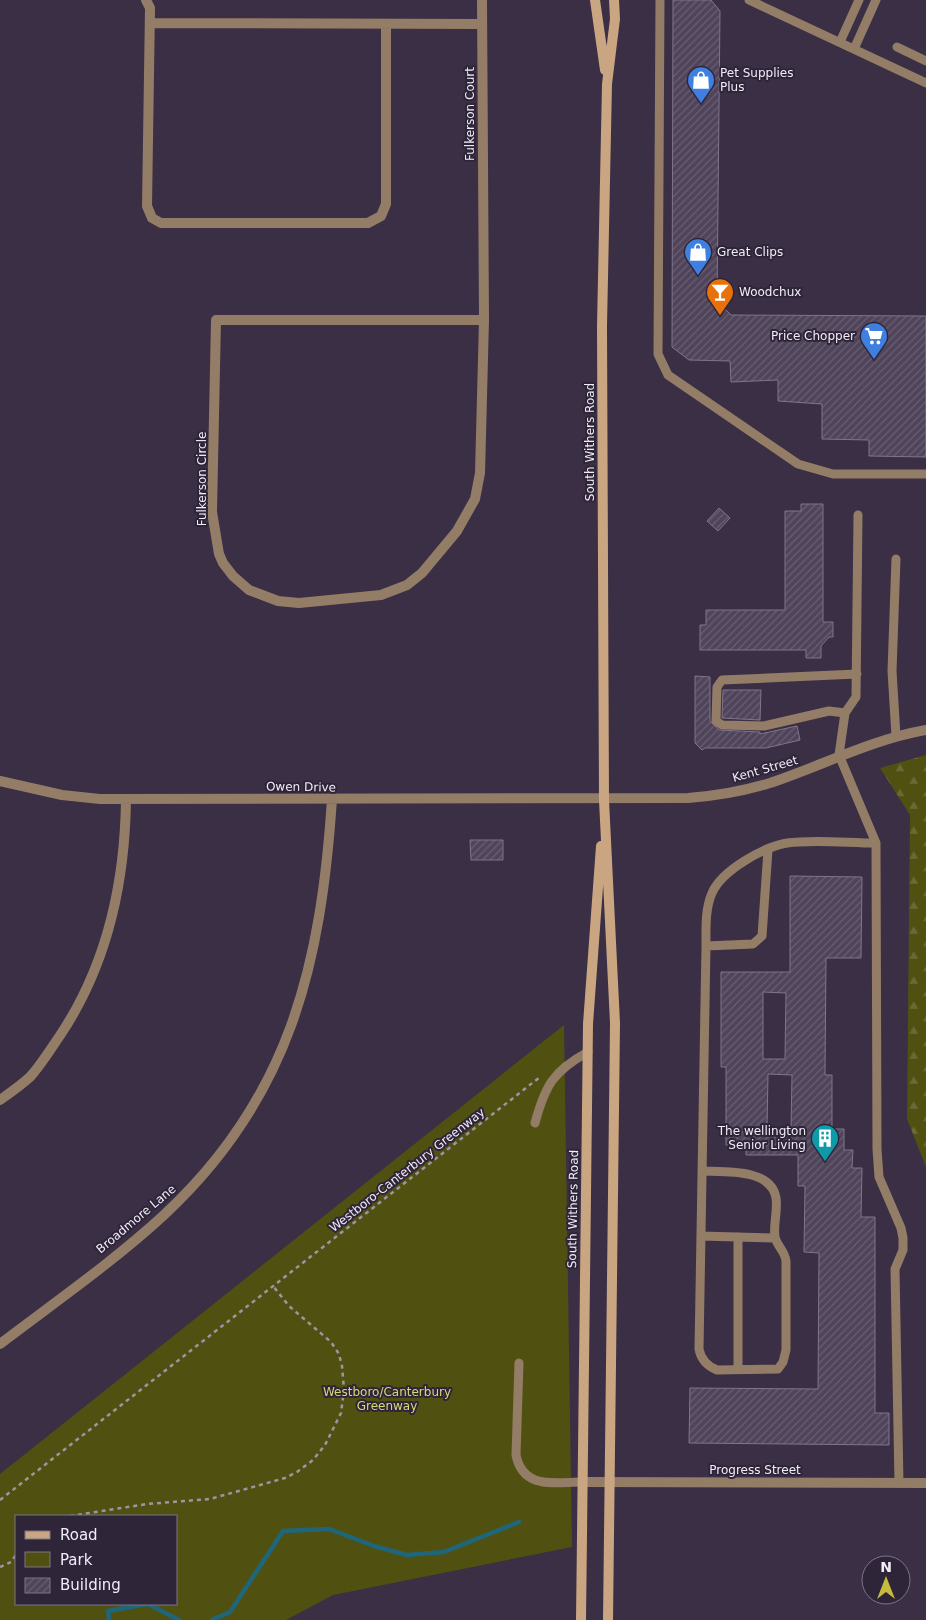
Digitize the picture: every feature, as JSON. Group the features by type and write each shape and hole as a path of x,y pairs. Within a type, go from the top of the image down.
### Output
{"main road":[{"name":"South Withers Road","path":"595,0 606,84"},
{"name":"South Withers Road","path":"608,1620 615,1023 604,800 602,326 606,84 615,19 614,0"},
{"name":"South Withers Road","path":"581,1620 588,1052 604,800"}],"street":[{"name":"Fulkerson Court","path":"482,0 483,228"},
{"path":"151,3 146,206 152,218 161,223 368,223 380,216 386,204 386,24"},
{"path":"150,23 482,24"},
{"name":"Fulkerson Circle","path":"483,228 484,320 480,473 475,499 457,531 422,573 407,586 380,595 298,603 268,598 250,590 237,580 219,554 212,512 216,320 484,320"},
{"name":"Kent Street","path":"604,800 688,798 729,793 769,783 896,736 926,730"},
{"name":"Owen Drive","path":"0,781 62,795 126,800 160,798 604,800"},
{"path":"0,1100 30,1076 45,1058 71,1020 90,983 105,944 116,904 126,835 126,800"},
{"name":"Broadmore Lane","path":"0,1344 162,1217 209,1168 251,1109 287,1038 308,974 327,871 332,800"},
{"name":"Progress Street","path":"583,1482 926,1483"}],"lane":[{"path":"660,0 658,354 668,375 798,464 833,474 926,474"},
{"path":"749,0 926,83"},
{"path":"840,42 859,0"},
{"path":"854,49 876,0"},
{"path":"897,47 926,61"},
{"path":"858,514 856,696 845,713 839,756 876,843 877,1149 879,1177 901,1228 902,1238 902,1250 895,1269 898,1483"},
{"path":"896,559 892,671 896,736"},
{"path":"845,713 829,711 764,726 722,725 716,721 718,687 722,680 857,674"},
{"path":"702,1171 743,1173 755,1176 770,1187 776,1200 775,1238 785,1253 786,1261 786,1350 783,1362 778,1369 717,1370 709,1366 700,1354 702,1171 707,906 713,891 736,866 768,850 787,843 876,843"},
{"path":"706,946 753,944 762,936 768,850"},
{"path":"535,1123 542,1099 554,1078 566,1064 588,1052"},
{"path":"701,1236 775,1238"},
{"path":"738,1237 738,1369"},
{"path":"519,1363 516,1455 519,1469 529,1478 544,1482 583,1482"}],"path":[{"name":"Westboro-Canterbury Greenway","path":"0,1500 543,1075"},
{"path":"76,1515 148,1504 210,1499 285,1478 313,1460 325,1444 341,1413 344,1390 342,1366 339,1354 331,1342 289,1306 273,1286"},
{"path":"0,1567 11,1562 15,1557"}],"green space":[{"path":"926,755 926,1167 907,1119 910,815 880,768"},
{"name":"Westboro/Canterbury Greenway","path":"564,1025 572,1547 333,1595 286,1620 0,1620 0,1474"}],"building":[{"path":"673,0 711,0 720,11 717,301 731,315 926,316 926,457 869,456 869,440 822,439 822,404 778,401 778,380 731,382 730,361 689,360 672,347"},
{"path":"801,504 823,504 823,622 833,622 833,637 829,637 821,646 821,658 806,658 806,650 700,650 700,625 706,625 706,610 785,610 785,511 801,511"},
{"path":"719,508 730,518 718,531 707,521"},
{"path":"695,676 710,677 710,721 719,730 760,732 760,734 797,726 800,740 766,748 705,748 702,750 695,743"},
{"path":"723,690 761,690 760,720 722,718"},
{"path":"470,840 503,840 503,860 471,860"},
{"name":"The wellington Senior Living","path":"790,876 862,877 861,958 826,958 825,1075 832,1075 832,1129 844,1129 844,1150 853,1150 852,1168 862,1168 861,1217 875,1217 875,1413 889,1413 889,1445 689,1443 690,1388 818,1389 819,1253 804,1252 805,1186 798,1186 798,1155 746,1155 746,1145 726,1145 726,1067 721,1067 721,972 790,972","holes":["763,992 786,993 785,1059 763,1059","768,1074 792,1075 791,1130 767,1129"]}],"waterway":[{"path":"212,1620 230,1612 283,1531 329,1529 374,1546 407,1555 444,1552 519,1522"},
{"path":"109,1620 108,1611 142,1605"},
{"path":"150,1605 179,1620"}],"place":[{"name":"Pet Supplies Plus","path":"701,104"},
{"name":"Great Clips","path":"698,276"},
{"name":"Woodchux","path":"720,316"},
{"name":"Price Chopper","path":"874,360"},
{"name":"The wellington Senior Living","path":"825,1162"}]}
